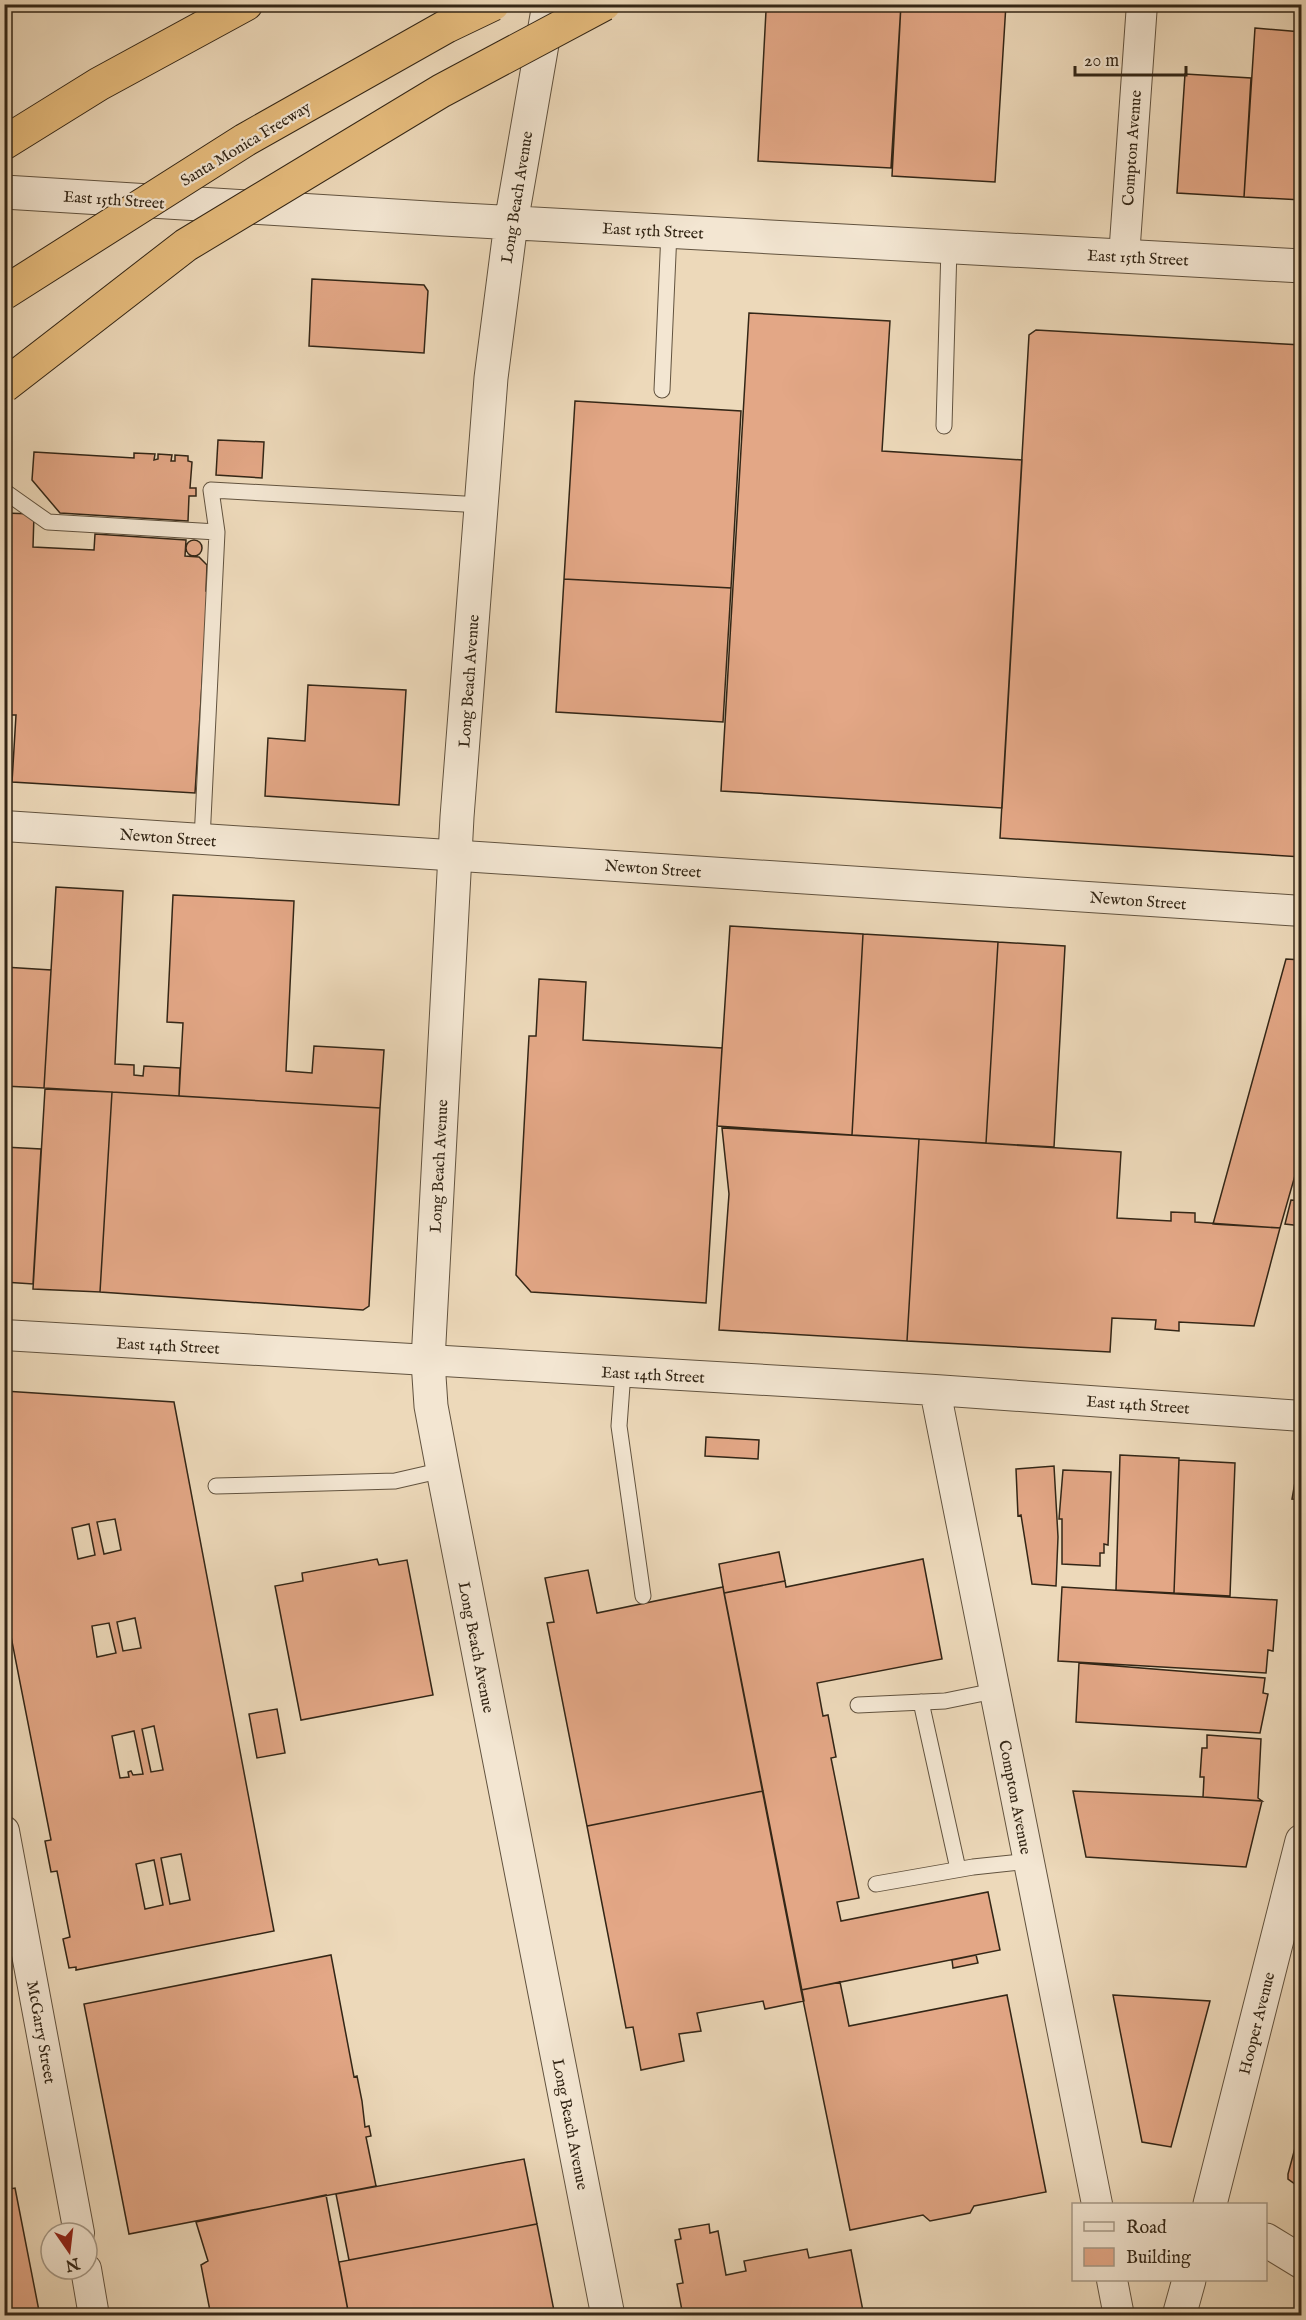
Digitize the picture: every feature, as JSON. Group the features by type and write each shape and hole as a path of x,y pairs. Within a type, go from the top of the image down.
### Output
{"highway":[{"path":"4,143 99,84 246,4"},
{"name":"Santa Monica Freeway","path":"4,293 245,140 447,26 493,4"},
{"path":"4,386 186,244 441,91 604,4"}],"street":[{"name":"Long Beach Avenue","path":"549,4 511,223 491,378 455,855 428,1361 431,1406 443,1470 608,2316"},
{"name":"Compton Avenue","path":"1124,256 1142,4"},
{"name":"East 15th Street","path":"4,192 511,223 1302,266"},
{"name":"Newton Street","path":"4,826 1302,911"},
{"name":"East 14th Street","path":"4,1335 935,1390 1302,1416"},
{"name":"Compton Avenue","path":"935,1390 1097,2203"},
{"name":"McGarry Street","path":"4,1831 77,2221"},
{"name":"Hooper Avenue","path":"1211,2203 1302,1840"},
{"path":"1267,2241 1302,2262"},
{"path":"88,2281 94,2316"},
{"path":"1112,2281 1119,2316"},
{"path":"1179,2316 1189,2281"}],"lane":[{"path":"662,390 669,232"},
{"path":"944,426 949,247"},
{"path":"202,840 217,532 211,490 482,505"},
{"path":"4,491 48,522 217,532"},
{"path":"623,1372 619,1426 643,1596"},
{"path":"216,1486 395,1481 443,1470"},
{"path":"858,1705 921,1702 994,1691"},
{"path":"921,1702 958,1869"},
{"path":"876,1884 958,1869 1029,1861"}],"building":[{"path":"777,4 901,4 891,168 758,161 766,11"},
{"path":"901,4 1006,4 995,182 892,176"},
{"path":"1255,28 1302,32 1302,200 1244,197"},
{"path":"1185,74 1251,78 1244,197 1177,193"},
{"path":"312,279 424,285 428,291 424,353 309,346"},
{"path":"749,313 890,321 882,451 1022,460 1002,808 721,791"},
{"path":"1036,330 1302,345 1302,857 1000,838 1029,335"},
{"path":"575,401 741,411 731,588 564,579"},
{"path":"218,440 264,442 262,478 216,475"},
{"path":"34,452 134,458 134,453 155,454 154,460 158,459 158,454 172,455 171,461 175,461 175,455 188,456 188,461 192,462 190,488 196,488 196,496 189,496 188,521 60,513 32,480"},
{"path":"4,513 34,514 33,547 94,550 95,534 186,540 185,556 199,557 207,565 206,591 208,591 195,793 12,782 16,715 4,715"},
{"path":"194,540 200,542 202,548 200,554 194,556 188,554 186,548 188,542"},
{"path":"564,579 731,588 723,722 556,712"},
{"path":"308,685 406,690 399,805 265,796 268,738 305,741"},
{"path":"56,887 123,891 115,1064 134,1065 134,1075 143,1076 144,1066 180,1068 179,1096 44,1088"},
{"path":"173,895 294,901 286,1071 312,1073 314,1046 384,1050 380,1108 179,1096 183,1023 167,1022"},
{"path":"730,926 863,934 852,1135 717,1126"},
{"path":"863,934 998,942 986,1143 852,1135"},
{"path":"998,942 1065,946 1054,1147 986,1143"},
{"path":"1286,959 1302,960 1302,1151 1280,1228 1213,1224"},
{"path":"4,967 51,970 44,1088 4,1086"},
{"path":"539,979 586,982 583,1040 722,1048 706,1303 531,1292 516,1275 529,1036 536,1036"},
{"path":"45,1089 112,1092 100,1292 33,1289"},
{"path":"112,1092 380,1108 369,1306 363,1310 100,1292"},
{"path":"722,1128 919,1139 907,1341 719,1330 729,1194"},
{"path":"919,1139 1121,1152 1117,1218 1171,1221 1171,1212 1195,1213 1195,1222 1280,1228 1254,1326 1179,1322 1179,1331 1155,1329 1156,1320 1112,1318 1110,1352 907,1341"},
{"path":"4,1147 41,1149 33,1284 4,1282"},
{"path":"1291,1200 1302,1201 1302,1226 1285,1224"},
{"path":"4,1391 174,1402 274,1931 76,1970 76,1967 69,1968 63,1939 70,1937 57,1871 51,1872 45,1841 51,1840 4,1601","holes":["115,1519 121,1550 104,1554 97,1522","89,1524 95,1555 78,1559 72,1528","135,1618 141,1648 123,1651 117,1622","109,1623 116,1653 97,1657 92,1626","154,1726 163,1770 151,1772 142,1729","134,1731 143,1774 133,1775 131,1771 128,1772 129,1777 120,1778 112,1736","181,1854 190,1900 170,1904 161,1858","154,1860 163,1905 145,1909 136,1864"]},
{"path":"706,1437 759,1440 758,1459 705,1456"},
{"path":"1120,1455 1179,1458 1174,1593 1116,1590"},
{"path":"1179,1460 1235,1463 1230,1596 1174,1593"},
{"path":"1054,1466 1058,1537 1056,1586 1032,1584 1021,1515 1018,1516 1016,1469"},
{"path":"1063,1470 1111,1472 1108,1545 1104,1544 1104,1553 1100,1553 1100,1566 1062,1564 1062,1519 1059,1519"},
{"path":"1295,1482 1302,1483 1302,1500 1292,1499"},
{"path":"779,1552 785,1581 724,1593 719,1564"},
{"path":"377,1559 379,1565 407,1560 433,1695 301,1720 275,1586 303,1581 302,1573"},
{"path":"923,1559 942,1659 817,1683 823,1716 828,1715 836,1757 831,1758 859,1898 837,1902 841,1921 988,1892 1000,1950 801,1990 724,1593 785,1581 786,1587"},
{"path":"588,1570 597,1613 723,1587 763,1791 587,1826 547,1623 554,1622 545,1578"},
{"path":"1062,1587 1277,1600 1273,1651 1268,1650 1266,1673 1058,1661"},
{"path":"1079,1663 1265,1678 1263,1693 1268,1694 1260,1733 1076,1722"},
{"path":"277,1709 285,1753 257,1758 249,1714"},
{"path":"1207,1735 1261,1739 1258,1798 1262,1801 1203,1797 1204,1777 1200,1777 1202,1748 1207,1748"},
{"path":"763,1791 804,2001 765,2009 763,2001 697,2013 701,2031 679,2034 684,2061 641,2070 633,2027 626,2028 587,1826"},
{"path":"1073,1791 1262,1801 1246,1867 1086,1857"},
{"path":"331,1955 354,2077 357,2076 362,2101 365,2127 369,2126 371,2136 366,2137 376,2186 129,2234 84,2004"},
{"path":"976,1955 978,1963 953,1968 952,1960"},
{"path":"840,1982 849,2026 1007,1995 1046,2192 974,2206 970,2213 930,2221 923,2215 850,2230 801,1990"},
{"path":"1113,1995 1210,2001 1171,2147 1142,2142"},
{"path":"1302,2122 1302,2189 1288,2179 1288,2174"},
{"path":"524,2159 537,2224 349,2260 336,2194"},
{"path":"15,2188 40,2316 4,2316 4,2190"},
{"path":"326,2195 349,2316 211,2316 201,2265 208,2261 196,2222"},
{"path":"537,2224 555,2316 349,2316 339,2262"},
{"path":"709,2224 710,2233 718,2231 726,2275 746,2271 744,2261 807,2249 809,2258 851,2250 864,2316 683,2316 677,2284 683,2283 675,2240 681,2239 679,2229"}]}
